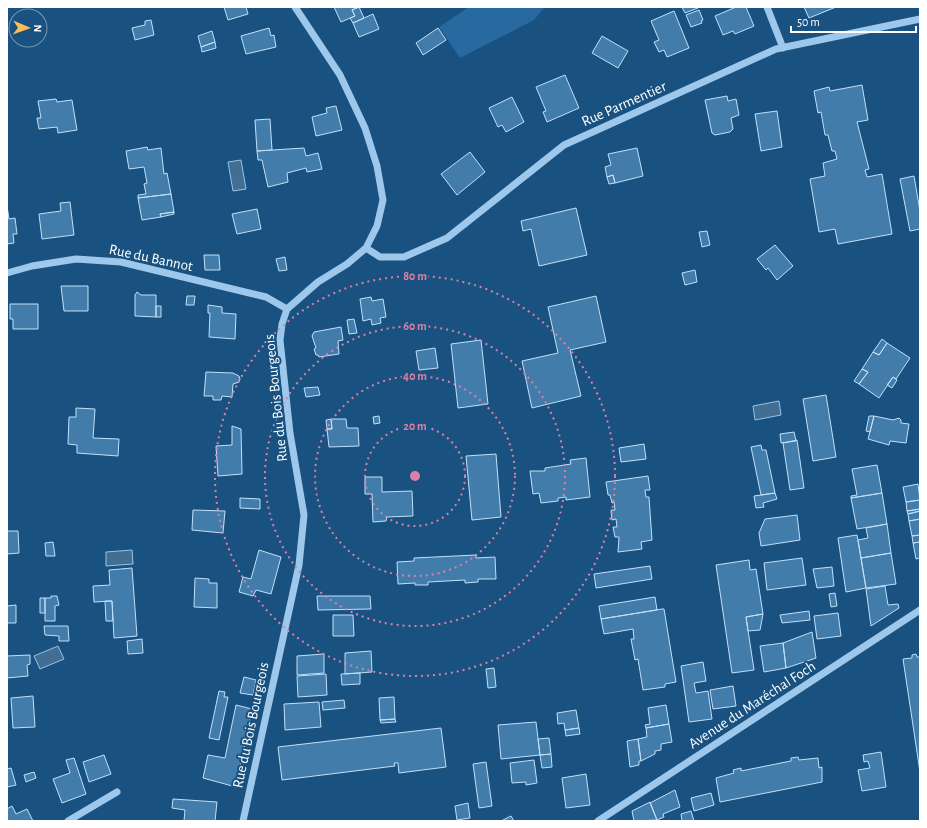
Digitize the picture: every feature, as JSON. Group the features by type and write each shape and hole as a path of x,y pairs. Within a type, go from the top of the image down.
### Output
{"street":[{"path":"287,308 318,282 347,264 366,248 377,226 383,200 377,166 365,128 340,75 295,7"},
{"path":"767,7 783,48"},
{"name":"Rue Parmentier","path":"366,248 380,257 404,257 447,238 564,145 783,48 920,19"},
{"name":"Rue du Bannot","path":"7,272 32,266 76,259 121,262 266,297 287,308"},
{"name":"Rue du Bois Bourgeois","path":"243,821 299,565 304,515 290,433 280,340 282,324 287,308"},
{"name":"Avenue du Maréchal Foch","path":"598,821 605,818 920,610"},
{"path":"68,821 117,792"}],"shaded area":[{"path":"469,7 545,7 534,20 460,58 439,27"},
{"path":"241,160 246,189 233,191 228,162"},
{"path":"779,401 781,415 755,420 753,406"},
{"path":"132,550 133,564 106,566 106,552"},
{"path":"58,646 64,659 40,669 34,656"}],"building":[{"path":"224,7 246,7 248,14 228,20"},
{"path":"334,7 359,7 352,10 355,16 341,22"},
{"path":"359,7 364,18 353,23 350,18 355,16 352,10"},
{"path":"682,7 698,7 698,8 685,13"},
{"path":"736,7 746,7 754,26 735,34 733,31 723,35 715,16"},
{"path":"804,7 836,7 809,18"},
{"path":"699,10 703,20 701,21 702,23 691,27 686,15"},
{"path":"674,11 689,48 667,57 664,50 659,52 654,42 659,40 651,21"},
{"path":"373,14 379,29 359,37 353,23"},
{"path":"151,20 154,35 135,40 132,28 145,25 145,21"},
{"path":"269,28 271,36 274,35 276,47 246,54 241,36"},
{"path":"438,28 446,40 423,55 416,43"},
{"path":"212,31 215,42 201,47 198,36"},
{"path":"602,36 628,51 618,68 592,53"},
{"path":"215,42 216,48 202,52 201,47"},
{"path":"565,75 579,108 547,122 543,112 546,111 536,87"},
{"path":"862,85 868,120 857,122 869,169 865,170 867,177 882,174 892,234 838,244 835,229 819,232 810,179 825,176 823,163 837,159 835,151 832,151 828,135 825,135 821,112 818,113 814,91 829,87 830,91"},
{"path":"727,96 728,101 736,99 739,115 731,118 733,129 730,132 715,135 712,133 705,100"},
{"path":"512,97 524,122 506,132 502,125 498,127 489,108"},
{"path":"56,99 57,102 72,100 77,130 58,133 57,127 39,129 37,118 41,118 38,101"},
{"path":"336,106 342,130 316,136 312,117 327,113 326,108"},
{"path":"777,111 782,147 761,151 755,114"},
{"path":"270,119 272,150 257,151 255,120"},
{"path":"147,147 148,150 161,148 164,174 167,173 171,194 138,198 138,195 146,194 144,184 147,183 144,167 129,169 126,151"},
{"path":"304,148 306,156 318,153 322,169 307,172 306,168 287,173 288,182 268,187 262,160 258,160 257,151"},
{"path":"637,148 643,176 615,183 613,175 607,177 605,167 611,165 608,154"},
{"path":"470,152 485,172 457,195 441,174"},
{"path":"613,175 615,183 609,184 607,177"},
{"path":"914,176 920,211 920,229 910,231 900,179"},
{"path":"171,194 174,212 160,214 161,217 142,220 138,198"},
{"path":"70,202 74,235 42,239 39,214 61,211 60,203"},
{"path":"7,206 9,219 15,218 17,234 13,234 14,243 7,244"},
{"path":"576,208 587,255 539,266 531,229 523,231 521,221"},
{"path":"257,209 261,229 237,234 232,214"},
{"path":"174,212 174,214 161,217 160,214"},
{"path":"707,231 710,245 702,247 699,232"},
{"path":"775,245 793,266 777,280 768,268 766,270 757,259"},
{"path":"204,255 219,255 220,270 205,270"},
{"path":"285,257 287,270 279,271 276,259"},
{"path":"695,270 697,282 685,285 682,273"},
{"path":"61,286 88,286 88,311 64,311"},
{"path":"137,292 141,295 156,295 156,317 135,316 135,295"},
{"path":"187,296 195,296 194,305 186,305"},
{"path":"596,296 606,342 570,350 581,396 532,408 522,361 558,353 548,307"},
{"path":"371,297 372,301 383,299 386,317 380,318 381,323 372,325 371,319 363,321 360,299"},
{"path":"10,304 38,304 38,329 13,329 13,319 10,319"},
{"path":"208,305 222,307 222,313 236,314 235,339 209,337 210,313 208,313"},
{"path":"156,306 161,306 161,317 156,317"},
{"path":"354,319 357,333 349,334 347,320"},
{"path":"341,327 343,340 338,341 339,354 319,357 316,355 314,349 316,348 312,336 314,332"},
{"path":"882,339 887,343 879,355 873,352"},
{"path":"481,340 488,404 458,408 451,344"},
{"path":"887,343 910,358 896,379 893,377 879,398 859,384 868,372 862,369 873,352 879,355"},
{"path":"435,348 438,368 419,370 416,351"},
{"path":"862,369 868,372 859,384 854,381"},
{"path":"206,372 233,373 239,376 239,382 233,384 232,397 222,396 221,400 213,400 213,396 204,396"},
{"path":"893,377 897,380 892,388 887,385"},
{"path":"318,387 320,395 306,397 304,388"},
{"path":"826,395 836,457 813,461 803,399"},
{"path":"76,408 95,409 93,438 119,439 118,456 77,453 77,445 68,444 69,417 76,417"},
{"path":"379,416 380,423 374,424 373,417"},
{"path":"869,416 874,416 870,432 866,431"},
{"path":"874,416 893,420 899,418 901,423 909,424 906,443 890,441 889,445 868,439"},
{"path":"331,419 346,419 347,428 358,428 359,446 329,447 327,429 332,429"},
{"path":"331,419 332,429 327,429 326,420"},
{"path":"232,426 241,429 242,474 218,476 216,446 232,445"},
{"path":"794,432 796,441 781,443 780,434"},
{"path":"797,440 804,488 790,490 783,443"},
{"path":"644,444 646,459 621,462 619,448"},
{"path":"761,445 762,450 766,450 775,493 761,495 751,447"},
{"path":"496,454 501,517 472,520 466,456"},
{"path":"586,458 590,497 566,500 566,497 558,498 558,501 541,503 539,493 533,494 530,471 545,471 545,468 571,464 570,460"},
{"path":"877,465 882,493 851,498 851,496 857,495 852,469"},
{"path":"648,476 650,490 645,490 646,497 649,497 652,540 641,542 642,549 618,552 619,537 615,537 613,527 617,527 616,519 612,520 611,510 615,510 614,502 612,503 610,495 608,495 606,482"},
{"path":"365,477 382,477 382,492 412,491 413,516 387,517 386,521 373,522 372,494 365,494"},
{"path":"918,484 920,500 906,502 903,487"},
{"path":"775,493 777,499 763,503 764,507 756,508 754,496"},
{"path":"882,493 887,524 857,529 851,498"},
{"path":"240,498 260,499 260,509 240,508"},
{"path":"920,500 920,509 907,511 906,502"},
{"path":"920,509 920,511 908,514 907,511"},
{"path":"193,510 225,511 223,533 192,530"},
{"path":"920,511 920,519 909,521 908,514"},
{"path":"797,515 800,540 761,546 759,533 765,519"},
{"path":"920,519 920,535 912,536 909,521"},
{"path":"887,524 891,553 861,558 858,540 868,538 866,528"},
{"path":"7,531 18,531 19,553 7,554"},
{"path":"857,535 866,588 846,592 838,538"},
{"path":"920,535 920,542 913,543 912,536"},
{"path":"53,542 55,556 46,556 45,543"},
{"path":"920,542 920,558 916,559 913,543"},
{"path":"259,550 281,557 271,594 256,590 253,596 239,592 243,577 251,579"},
{"path":"891,553 896,584 866,588 861,558"},
{"path":"476,555 476,558 495,557 496,579 478,579 478,582 465,583 465,580 428,582 428,585 415,585 415,583 398,584 397,562 414,561 414,558"},
{"path":"802,558 806,585 767,590 764,563"},
{"path":"749,560 750,570 756,569 763,614 746,617 754,670 732,673 716,565"},
{"path":"650,566 652,579 596,588 594,574"},
{"path":"832,567 834,586 817,588 813,569"},
{"path":"132,568 137,636 114,638 112,601 94,602 93,586 110,585 109,570"},
{"path":"195,578 209,579 209,583 217,583 217,608 194,607"},
{"path":"885,586 888,605 898,604 899,608 871,626 866,589"},
{"path":"835,593 837,606 831,607 829,594"},
{"path":"51,596 57,596 59,605 55,606 55,621 45,621 45,598 51,598"},
{"path":"317,596 370,596 371,609 318,610"},
{"path":"655,597 657,610 601,619 599,606"},
{"path":"40,598 45,598 45,613 40,613"},
{"path":"105,601 112,601 113,621 106,621"},
{"path":"16,605 16,623 7,623 7,606"},
{"path":"664,609 676,682 665,684 665,687 643,690 638,659 635,660 631,639 634,639 633,629 604,634 601,619"},
{"path":"809,611 810,620 782,623 780,615"},
{"path":"838,613 841,636 817,639 814,616"},
{"path":"763,614 760,630 748,631 746,617"},
{"path":"333,615 353,615 354,636 333,636"},
{"path":"44,626 68,626 69,641 59,641 59,636 45,635"},
{"path":"812,632 816,658 786,668 783,643"},
{"path":"142,639 143,653 128,654 127,641"},
{"path":"783,643 786,668 764,672 760,646"},
{"path":"371,651 372,672 345,674 345,653"},
{"path":"324,654 324,673 297,675 297,656"},
{"path":"916,654 917,657 920,657 920,772 903,659 912,658 912,655"},
{"path":"30,655 30,664 27,665 28,676 7,678 7,656"},
{"path":"703,662 706,681 694,683 696,693 708,691 712,719 689,722 681,666"},
{"path":"494,668 496,687 488,688 486,669"},
{"path":"360,673 360,684 342,685 341,674"},
{"path":"326,674 327,695 298,697 297,676"},
{"path":"244,677 256,680 253,695 240,693"},
{"path":"733,686 736,706 713,709 710,690"},
{"path":"219,691 225,692 224,697 228,697 219,740 209,738"},
{"path":"33,696 35,727 13,728 11,698"},
{"path":"394,697 395,719 380,720 379,698"},
{"path":"344,700 345,708 323,710 322,702"},
{"path":"319,702 321,727 285,730 284,704"},
{"path":"236,705 252,709 236,787 203,778 208,755 225,758"},
{"path":"666,705 669,724 646,728 645,725 650,724 648,708"},
{"path":"576,710 579,728 565,730 564,723 558,724 557,713"},
{"path":"395,719 396,722 381,723 380,720"},
{"path":"536,722 540,755 501,759 498,725"},
{"path":"669,724 672,742 661,744 661,750 655,751 655,754 641,761 638,739 647,737 646,728"},
{"path":"441,728 446,767 399,773 398,763 394,763 395,766 282,780 278,747"},
{"path":"579,728 580,734 566,736 565,730"},
{"path":"549,738 551,754 540,755 538,739"},
{"path":"638,739 641,761 639,761 639,765 630,767 627,741"},
{"path":"881,752 886,787 862,791 858,770 870,768 868,761 864,762 863,755"},
{"path":"551,754 552,767 542,768 540,755"},
{"path":"104,755 111,774 89,782 83,762"},
{"path":"798,757 799,760 818,758 819,768 822,767 822,782 720,802 716,778 734,773 733,770 741,768 741,771 791,761 791,758"},
{"path":"74,758 86,794 62,803 53,779 70,773 66,760"},
{"path":"534,760 537,783 526,785 526,782 512,783 510,763"},
{"path":"486,762 492,806 479,808 473,764"},
{"path":"11,768 16,785 7,787 7,769"},
{"path":"34,772 36,778 26,782 24,775"},
{"path":"586,774 590,805 566,808 562,778"},
{"path":"675,790 680,807 663,814 664,817 657,820 650,803"},
{"path":"711,793 714,805 694,811 691,798"},
{"path":"173,799 217,802 215,821 184,821 185,810 172,808"},
{"path":"650,802 657,820 634,821 632,811"},
{"path":"468,803 470,818 457,820 455,806"},
{"path":"12,806 16,814 27,809 33,821 7,821 7,809"},
{"path":"691,811 694,821 682,821 681,814"},
{"path":"511,816 514,821 501,821"}]}
